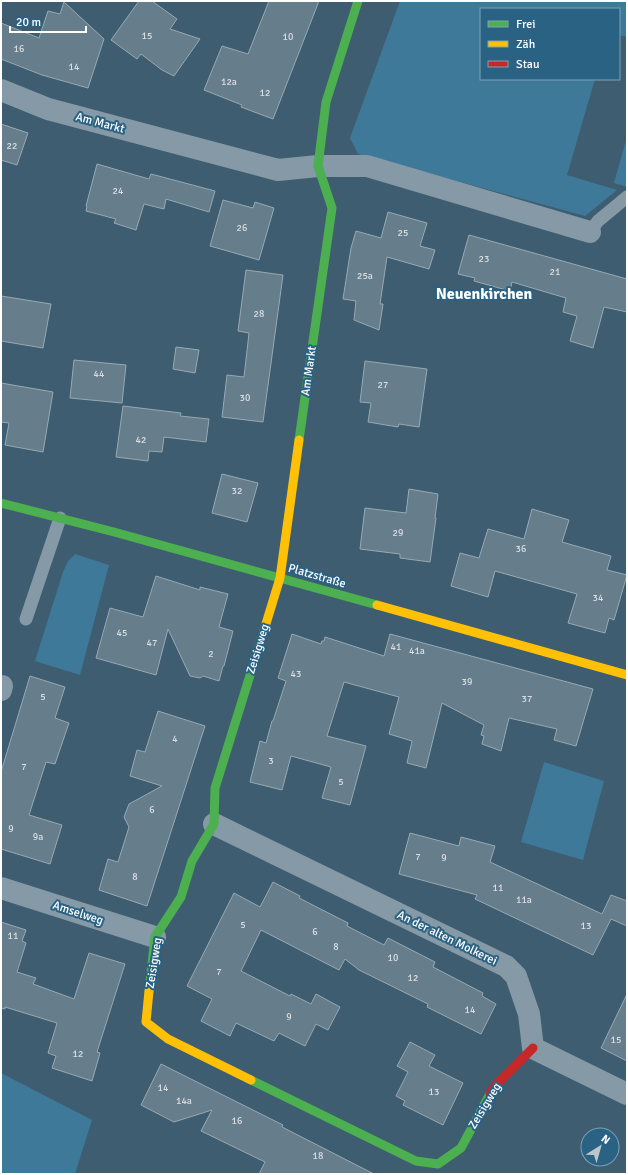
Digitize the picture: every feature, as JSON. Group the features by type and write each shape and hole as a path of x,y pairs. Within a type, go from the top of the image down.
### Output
{"street":[{"name":"Am Markt","path":"280,578 332,208 318,166 326,102 358,1"},
{"name":"Am Markt","path":"1,90 48,109 278,170 318,166 367,166 590,232"},
{"name":"Platzstraße","path":"1,503 627,674"},
{"name":"Zeisigweg","path":"280,578 215,788 214,824 192,861 181,897 155,938 146,1022 168,1039 416,1161 438,1169 461,1148 495,1086 533,1048"},
{"name":"An der alten Molkerei","path":"214,824 506,966 516,976 529,1014 533,1048"},
{"name":"Amselweg","path":"1,888 155,938"},
{"path":"533,1048 627,1094"}],"lane":[{"path":"590,232 598,220 627,197"},
{"path":"26,619 60,518"}],"shaded area":[{"path":"400,1 627,1 627,37 620,35 620,8 480,8 480,80 595,80 567,175 617,190 585,216 358,154 350,138"},
{"path":"627,137 627,187 614,183"},
{"path":"75,554 109,565 80,675 35,661 63,572 68,561"},
{"path":"544,762 604,781 583,860 521,842"},
{"path":"1,1073 92,1120 75,1174 5,1174 1,1172"}],"building":[{"path":"139,1 152,1 177,19 170,29 200,39 174,76 162,70 141,54 137,59 111,40"},
{"path":"269,1 319,1 273,119 241,107 242,105 204,90 222,46 248,54"},
{"path":"64,2 104,39 88,88 42,75 1,59 1,23 39,38 48,11 60,14"},
{"path":"1,124 28,133 17,165 1,160"},
{"path":"97,164 149,179 151,174 215,191 209,212 166,199 164,209 144,204 136,230 114,223 116,219 86,211"},
{"path":"223,200 253,208 255,202 274,208 259,260 210,246"},
{"path":"388,212 427,223 420,246 435,250 429,269 387,257 380,304 383,304 379,330 354,320 356,301 343,299 351,248 356,231 381,238"},
{"path":"469,235 627,279 627,312 604,307 593,348 570,341 577,316 563,312 566,298 512,282 510,291 474,281 475,278 458,274"},
{"path":"246,270 283,275 263,422 222,417 227,375 244,377 249,333 238,331"},
{"path":"1,296 51,304 43,348 1,341"},
{"path":"176,347 199,350 195,373 173,369"},
{"path":"74,360 126,365 122,403 70,398"},
{"path":"365,361 427,369 419,427 399,424 398,427 368,422 371,403 360,402"},
{"path":"1,383 53,392 43,452 5,445 9,423 1,422"},
{"path":"123,406 181,413 180,416 209,419 206,442 164,437 162,452 149,451 148,461 116,457"},
{"path":"222,474 258,483 247,522 212,513"},
{"path":"409,489 438,494 430,562 400,558 400,554 360,549 365,508 406,513"},
{"path":"532,509 569,520 562,542 611,556 607,570 627,575 614,620 609,618 605,633 568,623 577,594 495,571 488,597 451,586 460,553 479,558 488,529 524,539"},
{"path":"156,576 200,590 200,587 228,594 219,627 233,631 219,681 203,676 200,678 190,676 168,629 156,675 96,658 110,608 143,617"},
{"path":"292,634 321,644 325,637 384,656 390,634 593,689 576,746 554,740 557,729 509,718 501,751 482,744 484,736 481,735 484,725 442,703 426,768 407,763 412,741 389,734 399,697 344,682 327,736 366,746 350,805 322,798 331,767 291,756 282,790 250,782 260,741 266,743 286,681 278,678"},
{"path":"30,676 65,687 55,718 69,723 55,764 46,762 29,815 62,825 50,864 1,849 1,772"},
{"path":"158,711 205,726 147,906 99,890 108,859 118,862 129,827 124,817 129,804 162,786 130,776 137,750 145,752"},
{"path":"410,833 459,846 461,837 495,846 490,862 602,914 611,895 627,901 627,926 611,919 593,955 475,899 477,895 399,874"},
{"path":"273,882 300,896 299,898 348,923 347,926 384,945 388,938 435,962 433,967 483,993 482,996 496,1004 481,1034 427,1007 428,1004 359,970 345,959 339,970 261,930 241,971 290,996 291,994 311,1004 316,994 340,1007 328,1030 316,1024 305,1046 279,1033 274,1041 236,1023 230,1036 201,1021 212,999 187,986 234,893 260,907"},
{"path":"1,922 26,930 22,941 26,943 17,972 36,978 33,984 74,999 89,953 125,964 97,1052 100,1053 92,1081 52,1068 56,1056 48,1053 57,1023 5,1007 5,1009 1,1008"},
{"path":"627,994 627,1061 601,1048"},
{"path":"410,1042 435,1055 429,1066 463,1083 443,1125 403,1105 405,1101 396,1096 408,1072 397,1066"},
{"path":"161,1064 283,1125 282,1127 374,1174 259,1174 265,1162 201,1131 212,1110 174,1122 141,1105"}],"traffic: fast":[{"path":"299,440 332,208 318,166 326,102 358,1"},
{"path":"1,503 114,532 377,605"},
{"path":"149,991 155,937 181,897 192,861 214,824 215,788 265,627"},
{"path":"251,1080 416,1161 438,1164 461,1148 490,1094"}],"traffic: slow":[{"path":"265,627 280,578 299,440"},
{"path":"377,605 627,675"},
{"path":"149,991 146,1022 168,1039 251,1080"}],"traffic: jam":[{"path":"490,1094 495,1086 533,1048"}],"district":[{"name":"Neuenkirchen","path":"484,294"}]}
